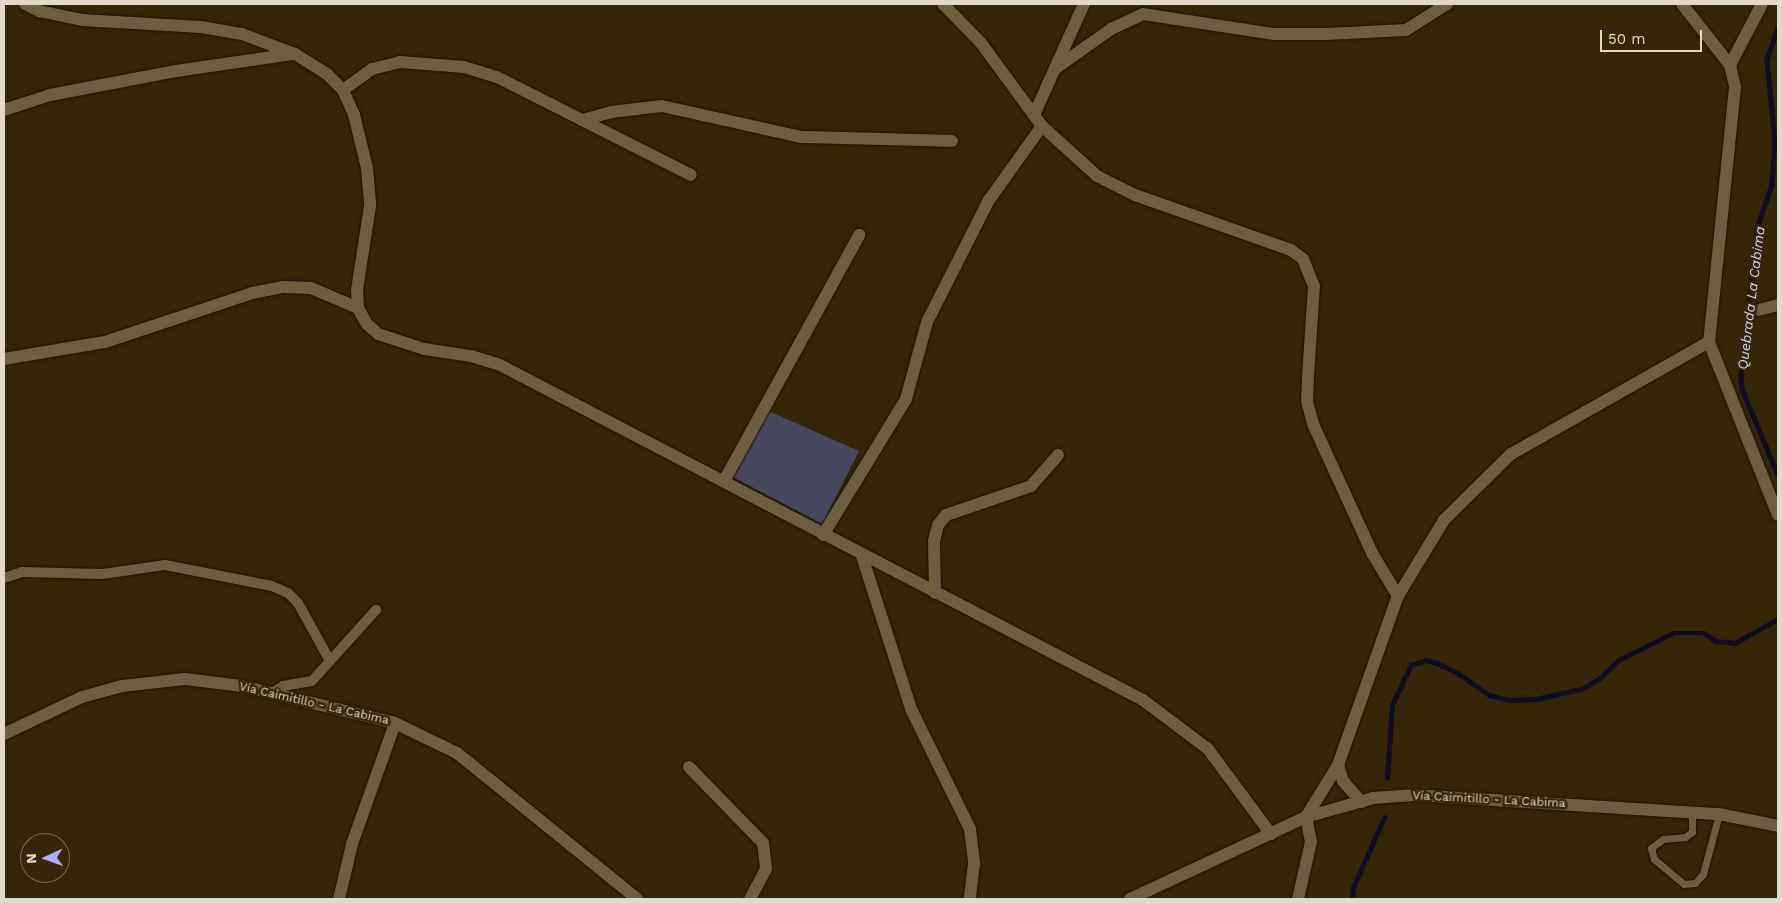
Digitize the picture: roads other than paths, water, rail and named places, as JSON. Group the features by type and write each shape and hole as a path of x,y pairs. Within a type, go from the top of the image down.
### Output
{"street":[{"path":"25,4 39,11 82,20 201,27 242,34 295,54 327,74 343,90 354,115 368,177 370,206 366,243 358,268 358,308 367,324 378,334 424,349 471,356 500,365 724,481 862,556 1143,700 1182,727 1208,749 1271,834"},
{"path":"944,4 981,43 1042,126 1097,176 1135,195 1291,250 1303,259 1314,286 1308,376 1308,401 1313,424 1372,553 1398,596"},
{"path":"1034,115 1084,4"},
{"path":"1056,68 1111,29 1143,14 1274,34 1326,34 1406,30 1448,4"},
{"path":"1682,4 1730,65 1735,104 1708,342 1778,515"},
{"path":"1730,65 1762,4"},
{"path":"4,110 50,95 176,70 295,54"},
{"path":"343,90 372,69 400,62 449,65 497,78 691,175"},
{"path":"582,120 611,112 662,106 801,138 952,141"},
{"path":"824,535 906,399 927,322 989,200 1042,126"},
{"path":"724,481 859,235"},
{"path":"4,359 105,342 252,293 283,286 311,288 358,308"},
{"path":"1759,310 1778,305"},
{"path":"1298,899 1311,842 1306,817 1338,765 1398,596 1444,520 1512,454 1708,342"},
{"path":"935,593 934,541 938,525 946,515 1031,486 1058,454"},
{"path":"862,556 911,709 970,829 974,864 970,899"},
{"path":"4,578 22,572 103,574 165,565 272,586 288,593 298,604 330,661"},
{"path":"274,692 283,686 312,681 376,610"},
{"name":"Vía Caimitillo - La Cabima","path":"4,734 82,697 122,686 185,679 274,692 395,723 457,753 636,899"},
{"path":"339,899 352,844 395,723"},
{"path":"1338,765 1343,781 1367,800"},
{"path":"689,766 763,843 766,868 750,899"},
{"name":"Vía Caimitillo - La Cabima","path":"1130,899 1306,817 1367,800 1414,795 1692,812 1719,814 1778,826"}],"lane":[{"path":"1692,812 1692,832 1685,837 1663,839 1651,848 1654,859 1684,884 1694,883 1702,874 1719,814"}],"waterway":[{"name":"Quebrada La Cabima","path":"1778,28 1767,60 1775,140 1772,185 1757,228 1741,375 1742,389 1778,475"},
{"name":"Quebrada La Cabima","path":"1387,778 1392,705 1411,665 1426,660 1458,673 1489,695 1509,700 1536,699 1581,689 1599,679 1619,660 1673,633 1704,633 1716,641 1735,643 1778,619"},
{"name":"Quebrada La Cabima","path":"1352,899 1353,888 1384,818"}]}
